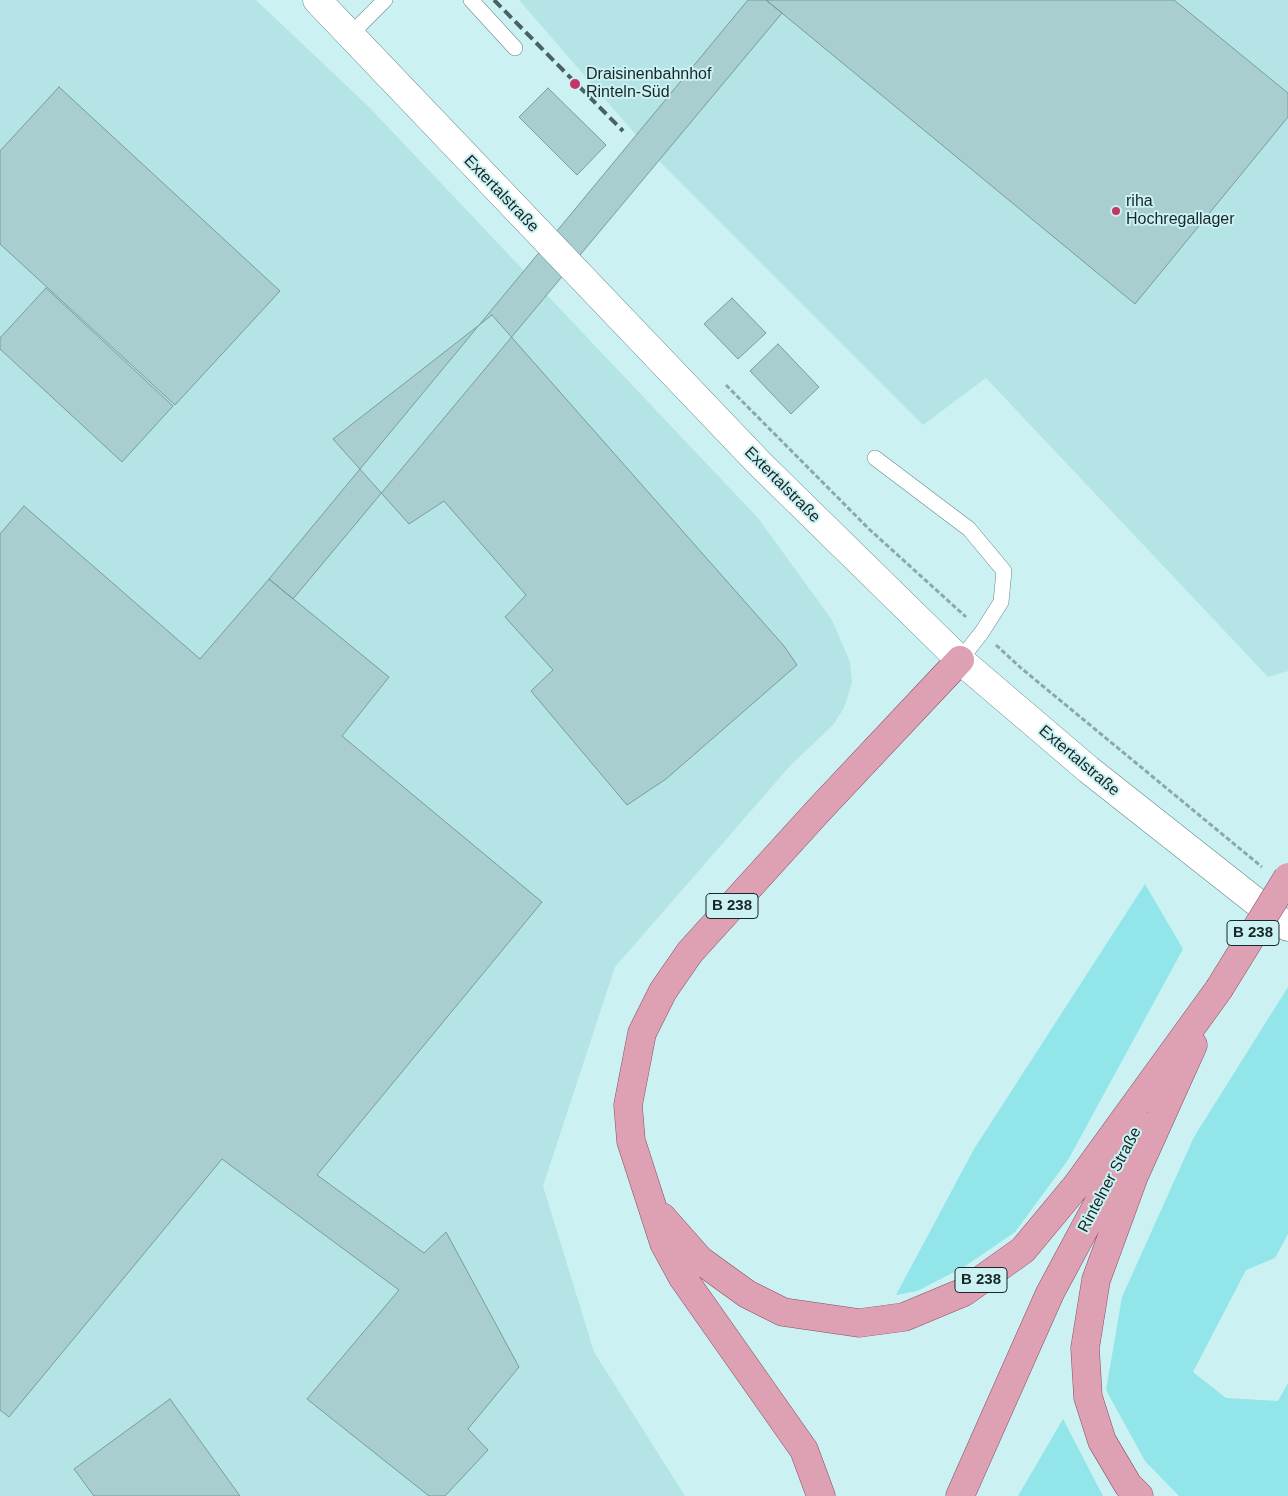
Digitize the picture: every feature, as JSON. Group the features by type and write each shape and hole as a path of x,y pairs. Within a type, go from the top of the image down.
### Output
{"main road":[{"name":"Extertalstraße","path":"317,0 752,456 960,660 1104,782 1288,927"},
{"name":"B 238","path":"821,1496 804,1450 683,1278 664,1243 631,1141 628,1105 642,1033 663,991 690,952 818,811 960,660"},
{"name":"Rintelner Straße","path":"960,1496 1050,1294 1128,1144 1219,989 1277,873"},
{"name":"B 238","path":"653,1207 700,1260 747,1294 783,1312 859,1323 904,1317 964,1292 1022,1250 1077,1185 1219,989"},
{"name":"B 238","path":"1140,1496 1128,1485 1102,1441 1088,1398 1085,1348 1096,1280 1134,1176 1219,989"}],"lane":[{"path":"350,35 385,0"},
{"path":"471,0 515,48"},
{"path":"876,458 969,529 1004,572 1001,602 982,632 960,660"}],"path":[{"path":"722,381 870,529 1021,668 1277,873"}],"shaded area":[{"path":"0,0 256,0 369,107 758,518 832,620 850,662 852,682 844,708 833,725 790,766 615,967 543,1186 594,1352 685,1496 0,1496"},
{"path":"519,0 1288,0 1288,671 1268,677 986,378 923,425 656,158"},
{"path":"1145,884 1183,949 1068,1160 1015,1232 964,1267 917,1291 896,1295 974,1149"},
{"path":"1288,987 1288,1234 1275,1258 1246,1270 1193,1372 1226,1398 1278,1401 1288,1383 1288,1496 1179,1496 1145,1461 1106,1390 1122,1297 1194,1137"},
{"path":"1063,1419 1103,1496 1018,1496"}],"building":[{"path":"748,0 766,0 782,13 293,599 269,579"},
{"name":"riha Hochregallager","path":"766,0 1174,0 1288,93 1288,117 1135,304"},
{"path":"59,87 280,291 175,405 0,244 0,151"},
{"path":"548,88 606,145 577,175 519,117"},
{"path":"46,288 173,406 122,462 0,349 0,338"},
{"path":"732,298 766,333 738,359 704,324"},
{"path":"492,315 784,646 797,665 666,779 627,805 531,691 553,670 505,617 526,595 444,501 409,524 333,439"},
{"path":"778,344 819,387 791,414 750,371"},
{"path":"24,506 200,659 269,579 389,677 342,736 542,902 317,1175 424,1253 446,1232 519,1367 468,1429 488,1450 445,1496 429,1496 307,1399 399,1290 222,1159 9,1417 0,1410 0,534"},
{"path":"170,1399 240,1496 94,1496 74,1469"}],"railway":[{"path":"494,0 623,131"}],"place":[{"name":"Draisinenbahnhof Rinteln-Süd","path":"575,84"},
{"name":"riha Hochregallager","path":"1116,211"}]}
